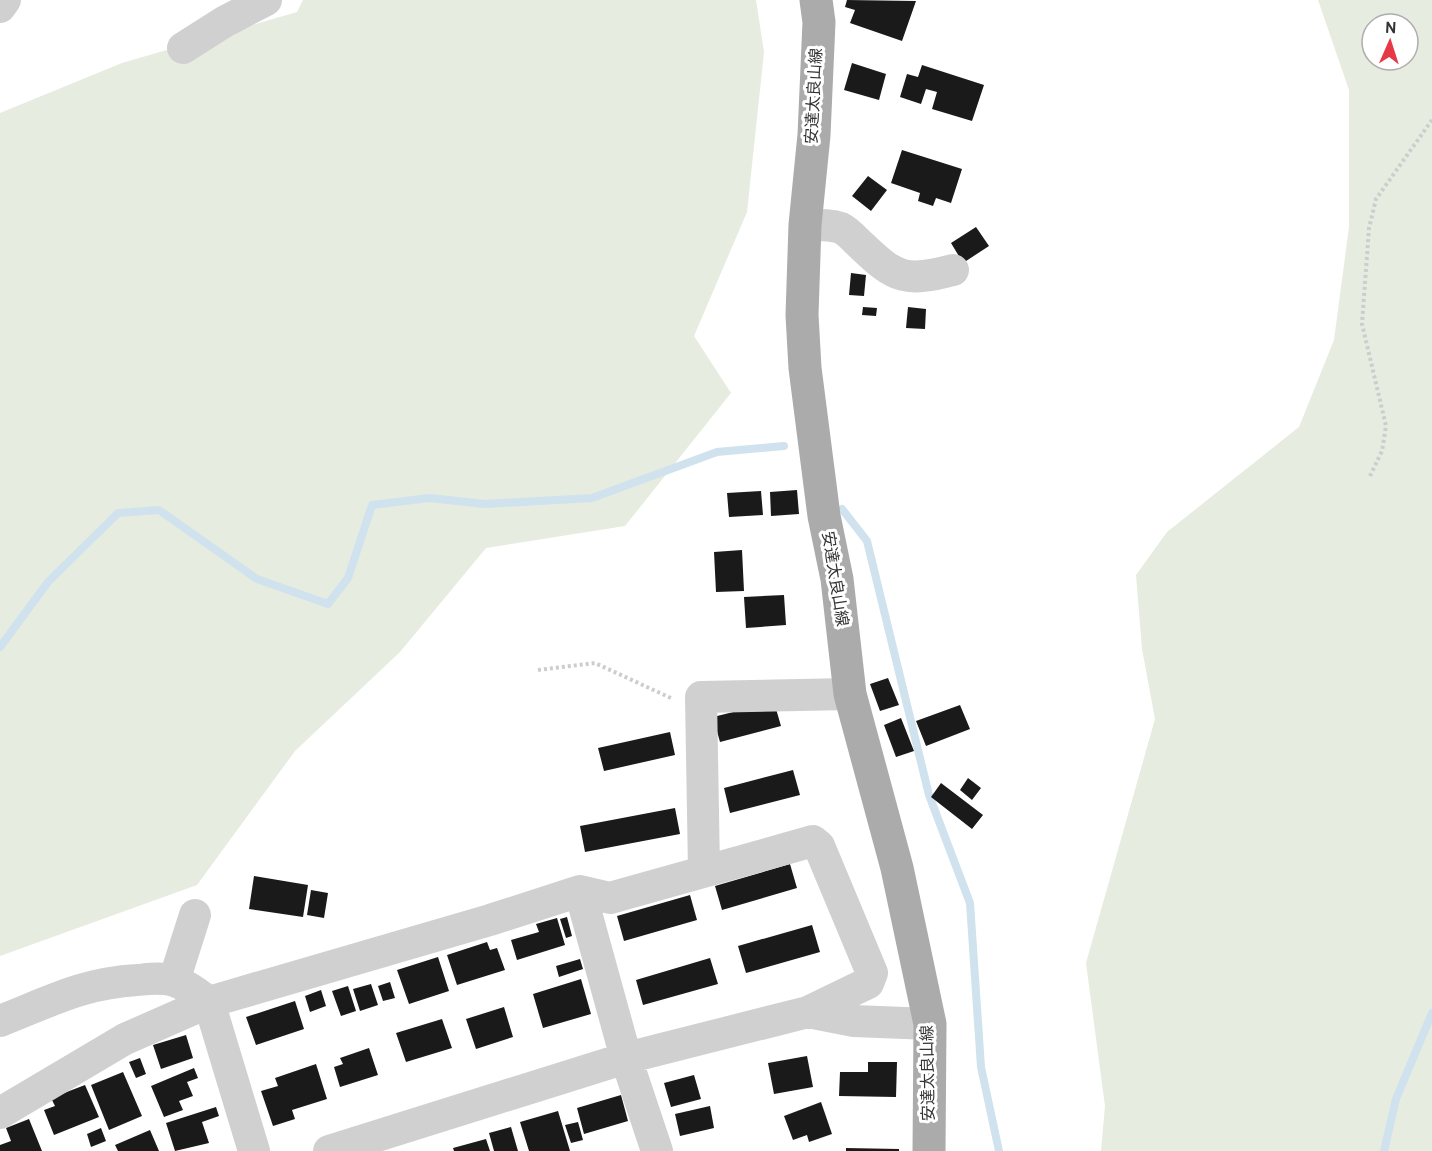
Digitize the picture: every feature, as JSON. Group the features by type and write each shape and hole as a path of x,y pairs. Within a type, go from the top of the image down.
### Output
{"main road":[{"name":"安達太良山線","path":"816,0 819,22 814,135 804,225 802,315 805,368 822,505 837,579 850,694 897,868 930,1024 929,1151"}],"street":[{"path":"0,7 5,0"},
{"path":"183,48 224,22 266,0"},
{"path":"804,225 831,225 843,229 888,271 928,277 953,270"},
{"path":"704,870 702,697 850,694"},
{"path":"0,1113 125,1039 209,1002 490,920 580,891 610,898 813,841 819,846 872,973 868,983 808,1012 626,1058 329,1151"},
{"path":"580,891 626,1058 657,1151"},
{"path":"174,981 195,915"},
{"path":"0,1021 79,988 111,981 160,979 174,981 192,989 209,1002 254,1151"},
{"path":"808,1012 854,1021 930,1024"}],"path":[{"path":"1371,476 1382,451 1386,426 1362,324 1369,228 1376,199 1432,120"},
{"path":"538,670 595,663 701,712"}],"shaded area":[{"path":"303,0 756,0 764,52 747,212 694,336 731,393 625,526 486,548 400,652 295,751 197,885 0,956 0,113 122,63 297,12"},
{"path":"1318,0 1432,0 1432,1151 1101,1151 1105,1106 1086,963 1155,719 1142,649 1136,575 1167,532 1299,427 1334,340 1349,227 1349,90"}],"building":[{"path":"847,0 916,1 902,41 850,23 855,10 845,7"},
{"path":"852,63 886,74 879,100 844,90"},
{"path":"922,65 984,85 972,121 932,109 937,92 926,89 921,104 900,97 907,74 918,77"},
{"path":"902,150 962,169 951,203 936,198 933,206 918,201 920,193 891,183"},
{"path":"868,176 887,190 871,211 852,196"},
{"path":"976,227 989,246 963,263 951,243"},
{"path":"851,273 866,275 864,296 849,295"},
{"path":"863,307 877,308 876,316 862,315"},
{"path":"908,307 926,309 925,329 906,328"},
{"path":"797,490 799,514 771,516 770,492"},
{"path":"761,491 763,515 729,517 727,493"},
{"path":"742,550 744,591 716,592 714,552"},
{"path":"784,595 786,625 746,628 744,597"},
{"path":"888,678 899,705 880,711 870,684"},
{"path":"774,702 781,726 720,742 713,717"},
{"path":"960,705 970,729 926,746 916,721"},
{"path":"901,718 914,751 896,757 884,725"},
{"path":"670,732 675,755 604,771 598,748"},
{"path":"793,770 800,795 730,813 724,788"},
{"path":"968,778 981,788 972,800 960,790"},
{"path":"941,783 983,815 972,829 931,797"},
{"path":"675,808 680,834 585,852 580,826"},
{"path":"790,864 797,888 722,910 715,886"},
{"path":"254,876 308,885 303,917 249,909"},
{"path":"311,890 328,893 324,918 307,915"},
{"path":"690,895 697,920 624,941 617,916"},
{"path":"567,917 572,936 566,938 560,919"},
{"path":"557,918 565,945 517,960 511,940 539,932 536,924"},
{"path":"812,925 820,952 746,973 738,946"},
{"path":"487,942 490,950 497,948 505,970 457,985 447,955"},
{"path":"438,957 449,991 409,1004 397,970"},
{"path":"710,958 718,984 643,1005 636,980"},
{"path":"580,959 583,969 559,977 556,966"},
{"path":"581,979 591,1014 543,1028 533,994"},
{"path":"390,982 395,998 383,1001 378,986"},
{"path":"371,984 378,1005 360,1011 353,989"},
{"path":"348,986 356,1011 341,1016 332,991"},
{"path":"321,990 326,1006 310,1012 305,996"},
{"path":"295,1001 304,1029 256,1045 246,1017"},
{"path":"504,1007 513,1037 476,1049 466,1019"},
{"path":"442,1019 452,1048 406,1062 396,1033"},
{"path":"186,1035 193,1058 161,1069 153,1045"},
{"path":"369,1048 378,1075 340,1087 334,1067 343,1064 340,1058"},
{"path":"807,1056 813,1087 774,1094 768,1063"},
{"path":"140,1058 146,1074 136,1078 129,1062"},
{"path":"868,1062 897,1062 896,1097 839,1096 840,1072 868,1072"},
{"path":"316,1064 327,1099 292,1110 295,1119 273,1126 261,1091 278,1086 275,1078"},
{"path":"194,1068 198,1078 187,1082 193,1096 179,1101 183,1110 164,1117 151,1086"},
{"path":"123,1072 142,1116 109,1130 91,1085"},
{"path":"694,1075 701,1099 671,1107 664,1083"},
{"path":"85,1085 99,1117 54,1135 44,1110 55,1106 51,1098"},
{"path":"621,1095 628,1121 584,1134 577,1108"},
{"path":"821,1102 832,1134 809,1142 807,1135 793,1140 784,1116"},
{"path":"710,1106 714,1128 680,1136 675,1114"},
{"path":"216,1107 219,1116 202,1122 209,1143 175,1151 166,1123"},
{"path":"558,1111 570,1151 529,1151 520,1122"},
{"path":"29,1119 42,1151 0,1151 0,1145 11,1141 6,1128"},
{"path":"578,1122 583,1140 571,1143 565,1125"},
{"path":"511,1127 518,1151 494,1151 489,1133"},
{"path":"101,1128 106,1141 91,1147 87,1134"},
{"path":"150,1130 159,1151 118,1151 115,1145"},
{"path":"486,1139 490,1151 454,1151 453,1148"},
{"path":"846,1148 899,1149 899,1151 846,1151"}],"waterway":[{"path":"0,647 48,582 118,513 159,510 257,579 328,604 348,578 372,505 429,498 485,504 592,498 717,452 784,446"},
{"path":"842,509 867,541 929,795 970,903 981,1067 999,1151"},
{"path":"1384,1151 1396,1099 1432,1013"}]}
